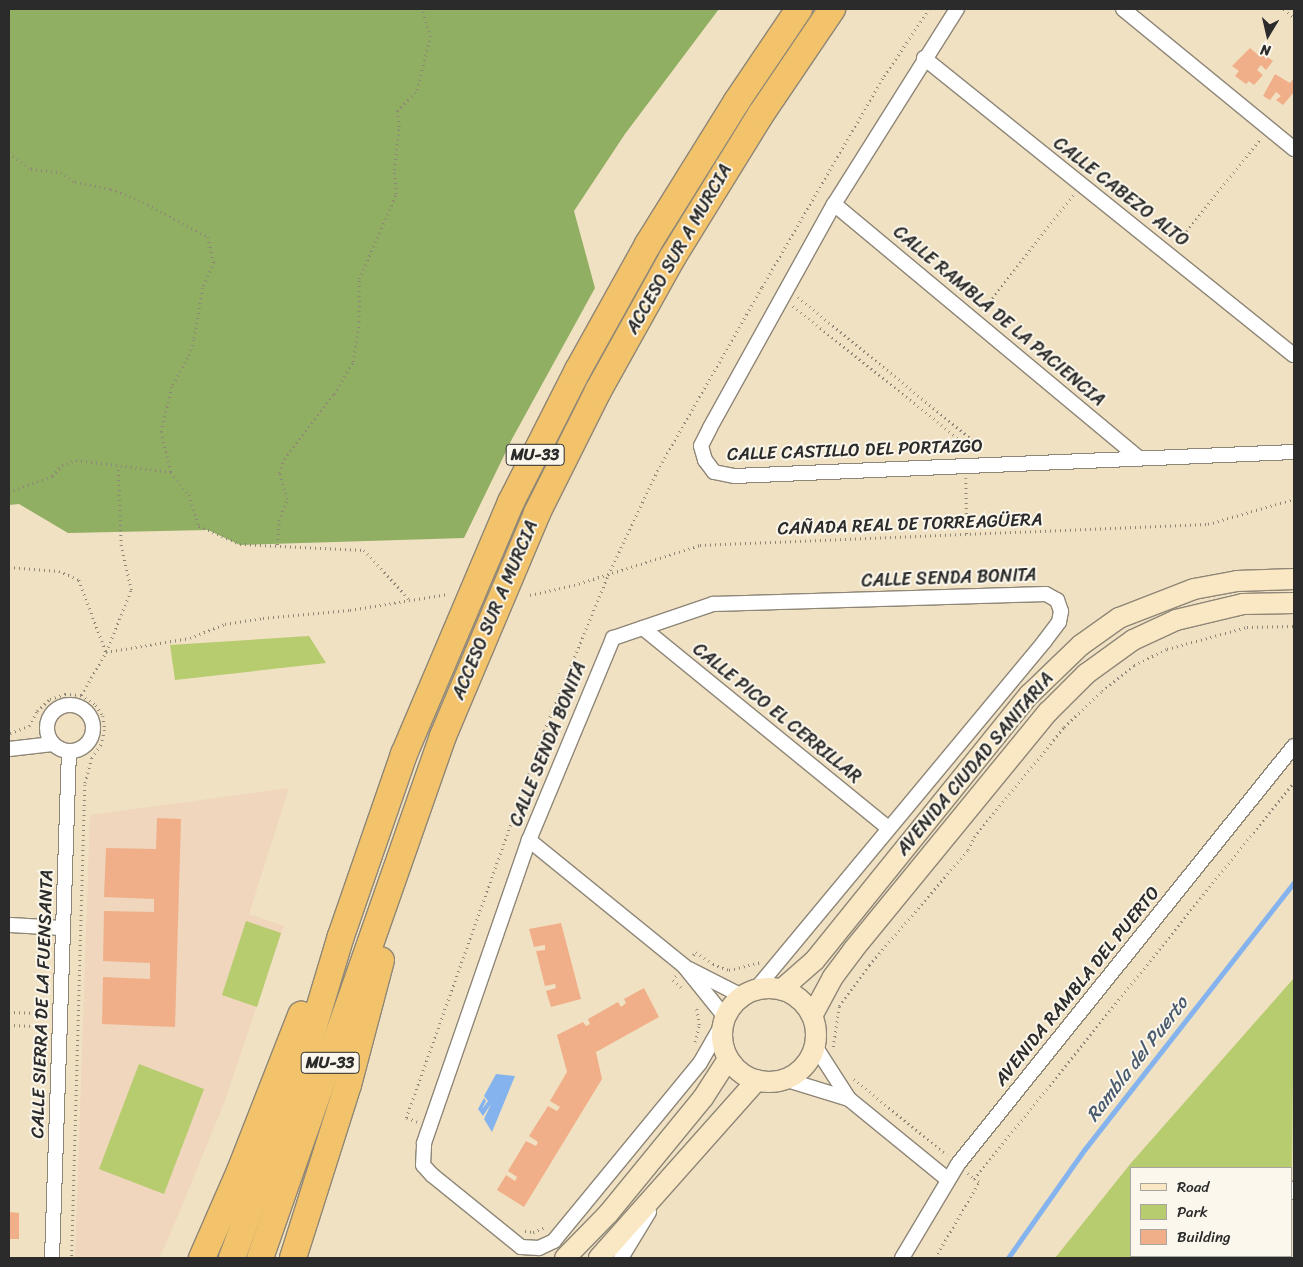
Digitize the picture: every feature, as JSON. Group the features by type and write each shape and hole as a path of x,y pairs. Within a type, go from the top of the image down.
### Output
{"highway":[{"name":"ACCESO SUR A MURCIA","path":"232,1258 298,1079 341,936 404,754 477,577 541,442 648,244 732,108 799,9"},
{"name":"ACCESO SUR A MURCIA","path":"260,1258 396,866 469,669 518,554 570,445 636,322 715,186 832,9"},
{"path":"293,1258 348,1085 386,943 396,866"},
{"path":"202,1258 240,1170 305,1005 341,936"}],"street":[{"name":"CALLE CASTILLO DEL PORTAZGO","path":"957,9 924,58 834,204 701,446 705,460 714,472 735,476 1294,452"},
{"path":"1123,9 1294,149"},
{"name":"CALLE CABEZO ALTO","path":"924,58 1294,355"},
{"name":"CALLE RAMBLA DE LA PACIENCIA","path":"834,204 976,320 1139,458"},
{"name":"AVENIDA CIUDAD SANITARIA","path":"782,989 815,960 1029,695 1081,645 1126,614 1194,589 1237,581 1294,579"},
{"name":"CALLE SENDA BONITA","path":"724,1020 700,1063 566,1230 554,1241 539,1248 521,1247 432,1175 423,1164 424,1142 529,840 606,651 614,638 713,604 1046,594 1057,600 1061,611 1059,622 888,828"},
{"name":"AVENIDA CIUDAD SANITARIA","path":"812,1016 833,977 853,950 1048,712 1086,674 1133,640 1176,620 1243,604 1294,603"},
{"name":"CALLE PICO EL CERRILLAR","path":"643,628 888,828"},
{"path":"9,749 53,744 70,752 86,745 94,729 87,712 71,704 54,711 47,727 53,744"},
{"name":"AVENIDA RAMBLA DEL PUERTO","path":"902,1258 947,1179 958,1164 1294,746"},
{"name":"CALLE SIERRA DE LA FUENSANTA","path":"52,1258 70,752"},
{"path":"888,828 724,1020 722,1041 728,1059 740,1072 757,1080 784,1080 849,1099 947,1179"},
{"path":"529,840 684,966 724,1020"},
{"path":"9,925 63,928"},
{"path":"684,966 749,992 782,989 800,999 812,1016 824,1049 849,1099"},
{"path":"784,1080 824,1049"},
{"path":"565,1258 608,1214 690,1114 728,1059"},
{"path":"599,1258 757,1080"},
{"path":"621,1258 664,1187"}],"path":[{"path":"277,545 279,521 287,499 278,473 284,459 334,394 353,362 359,322 359,279 396,194 394,170 399,127 397,111 417,90 430,37 422,9"},
{"path":"429,1127 406,1118 544,731 608,574 657,471 884,76 929,9"},
{"path":"1284,9 1294,18"},
{"path":"1169,254 1269,128"},
{"path":"9,153 31,169 62,172 76,182 111,189 143,202 208,237 214,262 203,288 200,317 191,349 172,387 161,432 171,472 190,495 199,526 240,544 364,550 411,601"},
{"path":"976,320 1081,185"},
{"path":"762,287 784,292 974,441 967,534"},
{"path":"784,292 965,444 971,465"},
{"path":"9,492 52,476 62,465 76,460 118,467 171,472"},
{"path":"81,695 106,652 131,590 121,546 118,467"},
{"name":"CAÑADA REAL DE TORREAGÜERA","path":"530,594 608,574 700,545 1208,524 1294,499"},
{"path":"9,567 59,571 79,580 106,652"},
{"path":"106,652 190,638 225,624 411,601 448,594"},
{"path":"824,1049 833,1030 840,1006 869,965 968,850 974,836 1064,727 1102,691 1134,665 1167,649 1247,627 1294,626"},
{"path":"974,1179 1294,782"},
{"path":"689,993 673,980 696,952 713,964 729,970 752,965 766,955"},
{"path":"690,1050 699,1025 693,1000"},
{"path":"9,1012 59,1020"},
{"path":"9,1025 59,1020 78,1015"},
{"path":"853,1078 978,1182 935,1258"},
{"path":"519,1228 533,1232 549,1225"}],"shaded area":[{"path":"289,788 249,914 284,926 223,1106 166,1244 159,1258 75,1258 90,815"}],"green space":[{"path":"9,9 719,9 625,134 574,211 595,288 512,439 464,538 240,545 208,530 68,533 19,504 9,505"},
{"path":"309,636 326,663 175,680 170,645"},
{"path":"246,921 281,933 257,1007 222,995"},
{"path":"1294,978 1292,1167 1130,1167 1130,1257 1229,1257 1055,1258 1131,1163"},
{"path":"139,1064 204,1089 164,1194 99,1169"}],"water":[{"path":"496,1074 515,1076 492,1132 484,1119 491,1104 483,1116 478,1109 484,1098 486,1101 482,1109 488,1101 484,1096"}],"building":[{"path":"1250,48 1258,55 1261,52 1273,61 1266,70 1261,65 1257,70 1263,75 1254,85 1249,81 1246,84 1235,76 1239,71 1232,66"},
{"path":"1275,74 1290,83 1294,78 1294,92 1283,105 1276,100 1281,96 1276,92 1270,100 1263,96"},
{"path":"157,818 181,819 175,1027 102,1024 103,977 150,979 150,963 103,961 104,911 154,912 154,899 104,897 106,848 156,849"},
{"path":"561,923 581,999 551,1007 546,991 556,988 555,984 545,986 536,951 545,950 545,945 534,947 529,929"},
{"path":"644,988 659,1017 596,1052 602,1079 524,1207 497,1190 506,1175 515,1181 517,1177 508,1171 526,1141 536,1146 538,1142 529,1136 548,1106 557,1111 560,1107 550,1101 567,1072 557,1035 583,1022 586,1026 590,1024 588,1019 618,1002 621,1007 626,1003 624,999"},
{"path":"9,1212 19,1213 19,1239 9,1239"}],"waterway":[{"name":"Rambla del Puerto","path":"1008,1258 1085,1149 1294,882"}]}
